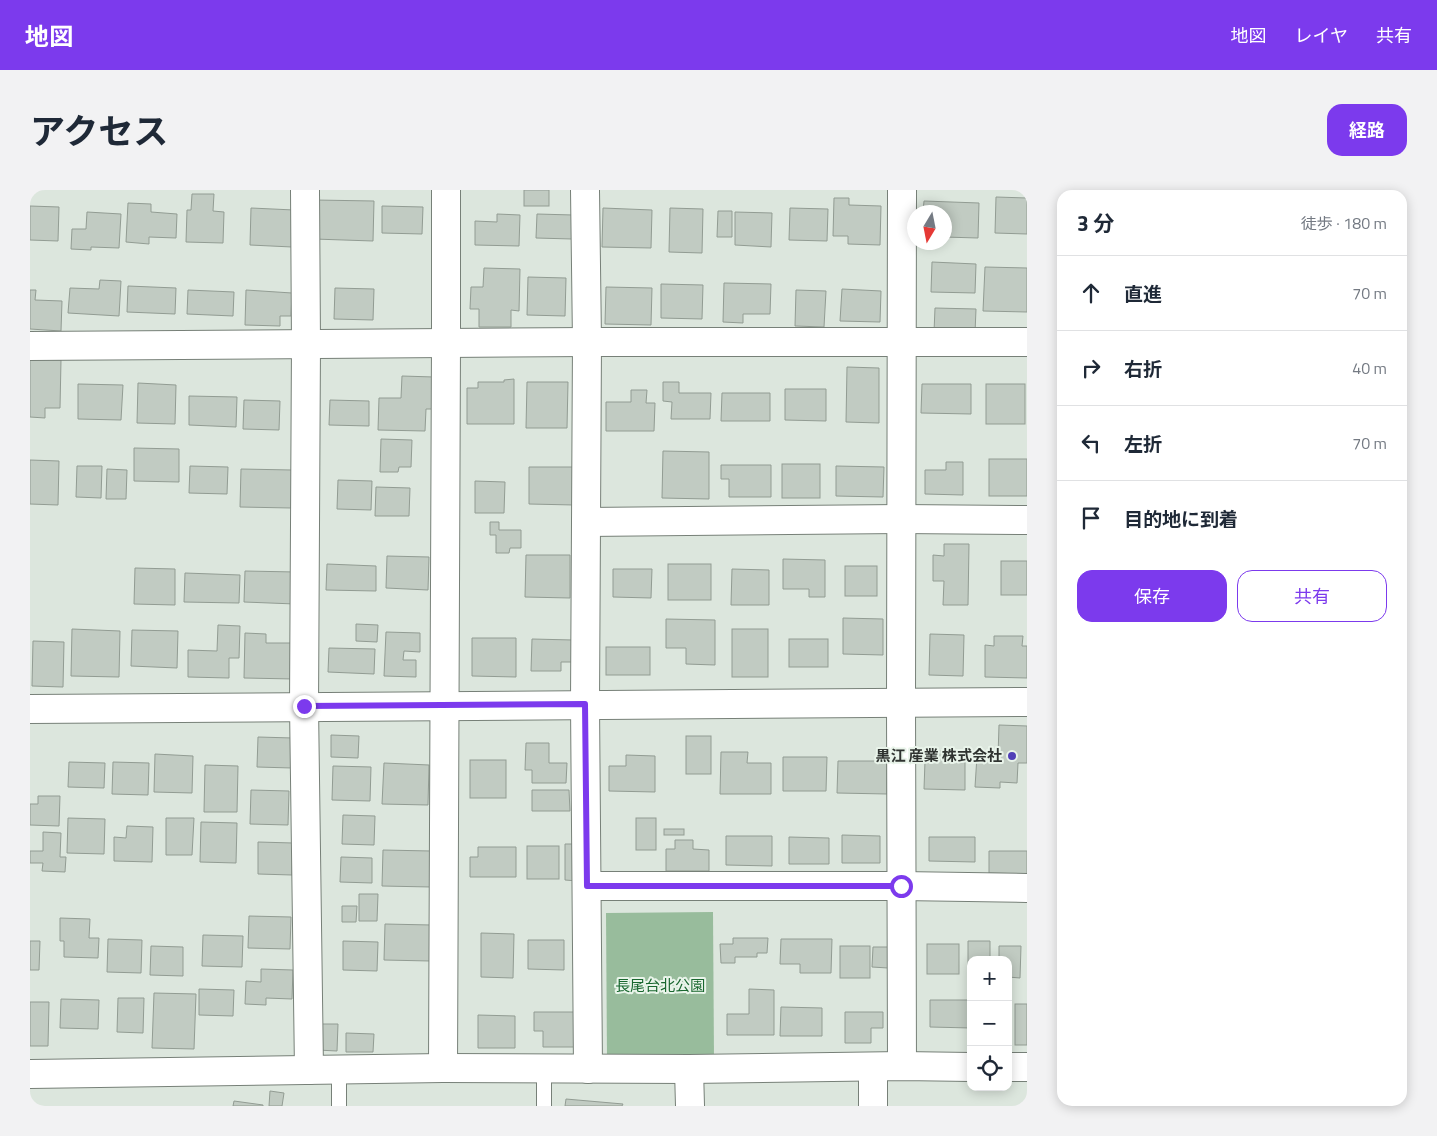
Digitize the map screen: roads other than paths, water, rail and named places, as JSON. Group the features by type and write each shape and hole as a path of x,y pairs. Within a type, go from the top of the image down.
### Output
{"street":[{"path":"305,190 304,706 309,1070"},
{"path":"444,1068 446,190"},
{"path":"585,190 587,342 585,704 588,1069"},
{"path":"902,190 900,702 902,1066"},
{"path":"30,346 587,342 1027,342"},
{"path":"586,522 901,519 1027,520"},
{"path":"30,709 1027,702"},
{"path":"587,886 1027,888"},
{"path":"873,1106 874,1067"},
{"path":"30,1074 444,1068 967,1067"},
{"path":"1012,1067 1027,1067"},
{"path":"689,1069 690,1106"}],"lane":[{"path":"544,1068 544,1106"},
{"path":"339,1070 339,1106"}],"place":[{"name":"黒江 産業 株式会社","path":"1012,756"}],"park label":[{"name":"長尾台北公園","path":"660,986"}]}
